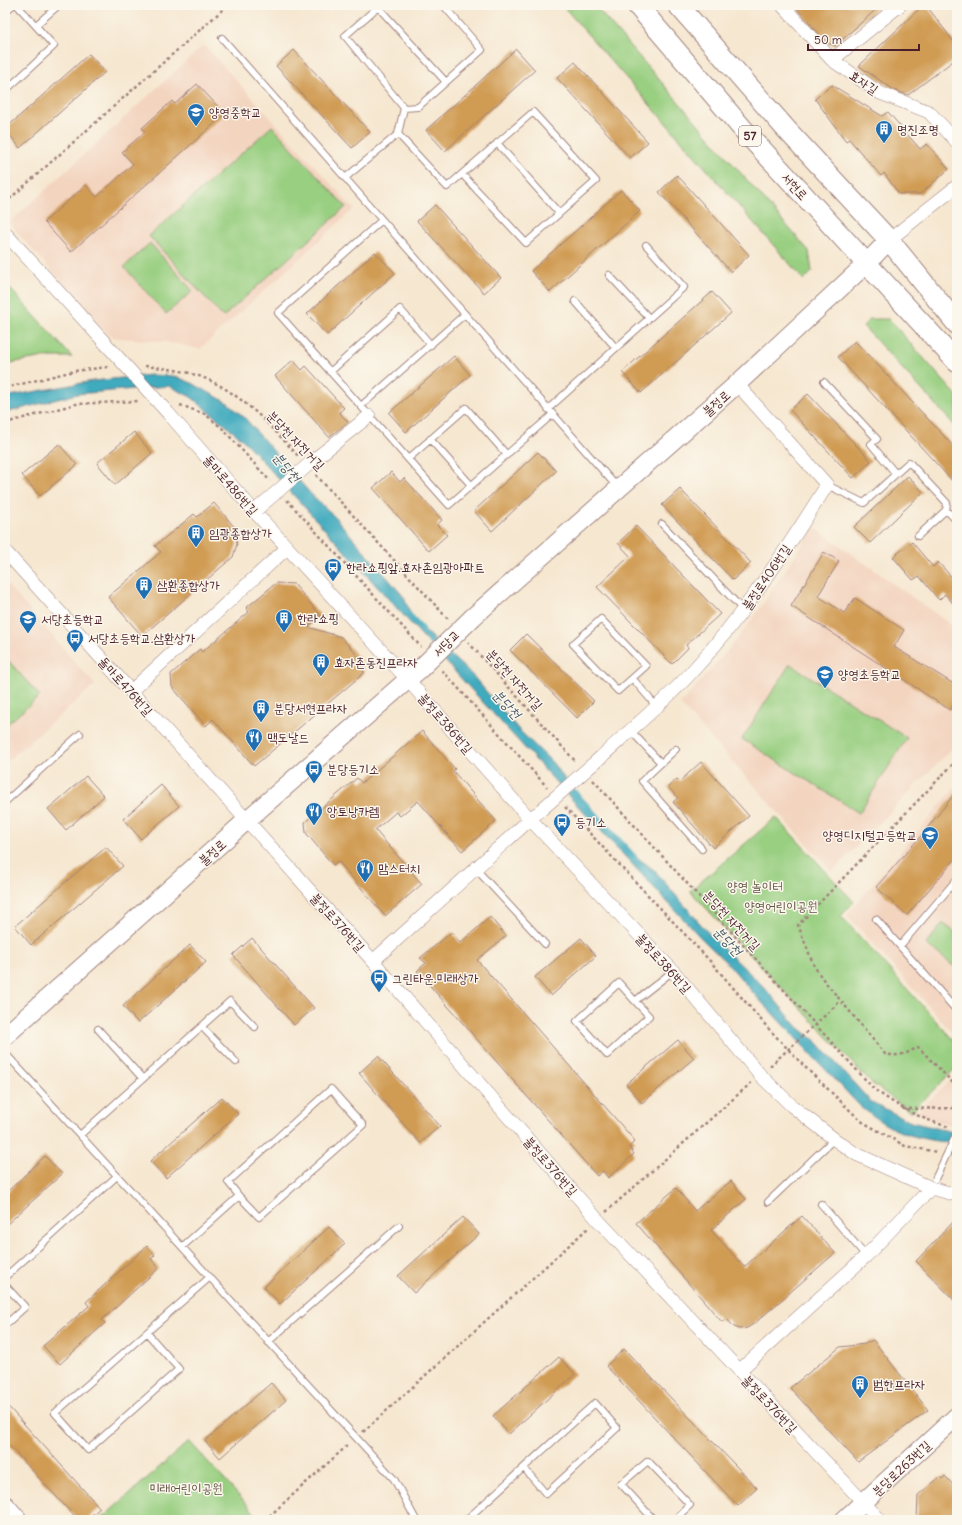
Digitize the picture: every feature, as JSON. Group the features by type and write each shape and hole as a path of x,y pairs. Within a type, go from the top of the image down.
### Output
{"main road":[{"name":"서현로","path":"637,5 742,128 957,362"},
{"name":"57","path":"678,5 786,130 889,240 957,324"},
{"name":"불정로","path":"473,617 737,384 866,264 889,240"},
{"name":"서당교","path":"423,666 473,617"},
{"name":"불정로","path":"5,1036 247,820 423,666"},
{"name":"분당로263번길","path":"844,1520 957,1416"},
{"path":"5,1506 18,1520"}],"street":[{"name":"효자길","path":"782,5 832,60 880,93 929,112 957,142"},
{"path":"832,60 900,5"},
{"name":"불정로","path":"889,240 957,186"},
{"name":"돌마로486번길","path":"5,233 106,344 173,408 287,548 423,666"},
{"path":"737,384 827,485"},
{"path":"256,510 365,411"},
{"name":"불정로406번길","path":"373,961 475,868 601,757 687,677 743,610 827,485"},
{"path":"131,691 287,548"},
{"name":"돌마로476번길","path":"5,551 247,820"},
{"name":"불정로386번길","path":"423,666 530,819 673,971 760,1075 792,1106 856,1154 933,1183 957,1195"},
{"name":"불정로376번길","path":"247,820 373,961 597,1220 880,1520"},
{"path":"739,1371 866,1256 933,1183"}],"lane":[{"path":"5,12 13,5"},
{"path":"5,90 54,46 17,5"},
{"path":"36,25 59,5"},
{"path":"404,108 418,106 482,50 443,5"},
{"path":"404,108 345,36 379,6 446,82"},
{"path":"222,38 618,489"},
{"path":"345,178 398,134 404,108"},
{"path":"398,134 447,187 533,112 596,181 526,243 462,174"},
{"path":"497,143 559,213"},
{"path":"382,220 278,314 449,505 553,414"},
{"path":"548,409 684,287 646,245"},
{"path":"609,275 649,318"},
{"path":"575,301 616,348"},
{"path":"330,372 400,309 431,345"},
{"path":"365,411 431,345 465,314"},
{"path":"824,382 877,439 871,444 896,474"},
{"path":"408,458 466,408 507,455"},
{"path":"430,439 471,485"},
{"path":"827,485 864,503 909,462 947,503 946,510 918,536"},
{"path":"946,510 957,521"},
{"path":"662,524 743,610"},
{"path":"601,619 646,666 633,678 618,691 573,644 601,619"},
{"path":"633,678 656,706"},
{"path":"630,730 661,763"},
{"path":"5,802 80,734"},
{"path":"676,749 642,781 702,850"},
{"path":"475,868 545,944"},
{"path":"900,946 957,879"},
{"path":"876,919 957,1011"},
{"path":"635,1001 673,971"},
{"path":"619,983 635,1001 649,1016 607,1055 577,1021 619,983"},
{"path":"80,1135 230,1001 255,1027"},
{"path":"202,1027 236,1062"},
{"path":"98,1029 143,1079"},
{"path":"5,1053 394,1479 416,1520"},
{"path":"331,1090 363,1125 259,1217 239,1196 228,1182 331,1090"},
{"path":"933,1183 956,1131"},
{"path":"768,1202 834,1139"},
{"path":"5,1277 117,1176"},
{"path":"182,1247 239,1196"},
{"path":"821,1204 866,1256"},
{"path":"268,1342 399,1226"},
{"path":"147,1333 178,1369 88,1450 56,1413 210,1277"},
{"path":"5,1285 25,1306 5,1325"},
{"path":"466,1520 595,1403 617,1428 546,1494 524,1468"},
{"path":"654,1520 621,1484 648,1461 690,1505 674,1520"}],"path":[{"path":"5,204 228,5"},
{"path":"5,319 5,329"},
{"name":"분당천 자전거길","path":"137,365 176,370 200,376 220,386 251,408 300,457"},
{"path":"5,388 74,371 111,366"},
{"path":"5,423 76,404 141,401"},
{"path":"173,408 205,414 222,428 275,487"},
{"name":"분당천 자전거길","path":"315,475 450,622"},
{"path":"286,499 423,666 551,791"},
{"name":"분당천 자전거길","path":"466,639 581,767"},
{"path":"957,760 798,925 814,966 840,1001 885,1054 894,1056 906,1055 918,1047 957,1087"},
{"name":"분당천 자전거길","path":"591,779 874,1089 902,1109 924,1120 956,1131"},
{"path":"561,803 710,961 768,1028 804,1066 861,1121 905,1146 942,1153"},
{"path":"362,1432 770,1066 840,1001"},
{"path":"902,1109 957,1108"},
{"path":"265,1520 351,1443"}],"shaded area":[{"name":"양영중학교","path":"204,45 354,209 200,349 166,342 111,337 9,223"},
{"name":"양영초등학교","path":"814,527 957,629 957,743 832,872 680,704 733,644 756,614"},
{"name":"서당초등학교","path":"5,582 95,685 5,763"},
{"name":"양영디지털고등학교","path":"957,785 957,1038 847,915"},
{"path":"957,1074 957,1126 942,1123 916,1113"}],"green space":[{"path":"562,5 594,5 809,251 812,272 804,280"},
{"path":"272,126 346,207 223,317 149,236"},
{"path":"150,243 193,291 166,314 124,267"},
{"path":"5,283 72,357 44,357 5,364"},
{"path":"870,319 889,319 957,396 957,428 863,326"},
{"path":"5,657 40,696 5,726"},
{"path":"790,664 907,738 859,813 742,739"},
{"name":"양영어린이공원","path":"776,817 854,902 841,916 957,1044 957,1067 911,1112 870,1082 690,891"},
{"path":"943,923 957,934 957,969 926,944"},
{"name":"미래어린이공원","path":"189,1441 261,1520 100,1520"}],"water":[{"path":"150,375 174,376 192,383 228,403 244,417 310,493 334,516 404,597 413,620 473,676 519,730 552,762 580,799 622,846 654,870 711,936 763,986 798,1027 817,1042 870,1101 911,1122 957,1133 957,1144 915,1137 904,1133 882,1122 858,1104 754,994 731,967 702,939 574,802 243,440 191,397 169,386 77,394 5,413 5,397 93,381"}],"building":[{"path":"794,5 881,5 835,46 827,43"},
{"path":"923,5 926,5 957,46 957,58 908,95 894,90 859,66"},
{"path":"516,49 535,70 445,151 426,130"},
{"path":"294,50 370,132 352,148 276,66"},
{"path":"89,54 105,72 20,148 5,129"},
{"path":"575,62 648,142 630,158 557,78"},
{"path":"197,84 225,114 71,252 44,222 86,185 97,197 133,164 122,152 145,132 142,128 172,101 175,104"},
{"path":"832,85 882,116 888,112 920,149 927,144 949,169 920,194 899,194 884,173 881,176 849,139 846,141 815,99"},
{"path":"677,175 749,255 731,272 659,192"},
{"path":"621,190 640,211 550,292 531,271"},
{"path":"435,205 501,278 484,293 417,221"},
{"path":"375,252 395,273 327,335 307,314"},
{"path":"712,292 731,313 641,393 622,372"},
{"path":"855,341 957,450 957,486 838,357"},
{"path":"454,356 470,375 406,432 389,413"},
{"path":"293,360 302,370 306,366 344,408 339,412 348,422 329,437 275,376"},
{"path":"808,394 871,461 853,478 790,410"},
{"path":"134,432 152,453 115,485 97,463"},
{"path":"59,444 77,465 40,496 22,475"},
{"path":"538,452 556,471 492,531 474,511"},
{"path":"391,472 400,482 404,478 442,520 437,525 447,535 429,551 373,488"},
{"path":"908,476 923,492 870,543 854,527"},
{"path":"680,489 751,563 733,580 662,505"},
{"path":"214,503 236,529 234,530 237,544 233,557 142,636 108,597 161,552 155,546 194,514 197,517"},
{"path":"636,526 720,614 686,645 688,648 672,664 597,587 630,556 618,543"},
{"path":"912,542 933,567 938,562 957,583 957,608 945,594 939,600 919,576 913,580 893,557"},
{"path":"824,552 839,561 818,596 844,613 855,598 904,630 894,647 957,686 957,699 950,710 791,606"},
{"path":"276,583 294,584 321,616 308,627 341,637 362,661 364,673 254,766 213,719 206,726 172,687 171,674 200,649 202,652 249,612 246,608"},
{"path":"526,634 594,701 577,718 510,650"},
{"path":"422,731 455,769 453,771 496,821 462,851 418,801 400,816 396,812 375,830 422,884 385,916 338,861 333,865 306,833 305,822 357,778 362,783"},
{"path":"701,762 749,816 713,848 673,802 678,798 668,787 677,779 680,781"},
{"path":"86,776 104,796 66,830 48,809"},
{"path":"161,785 179,806 141,839 123,819"},
{"path":"957,791 957,857 907,915 876,887 920,837"},
{"path":"106,847 123,866 31,945 15,926"},
{"path":"490,917 506,936 477,960 635,1141 629,1147 634,1154 608,1178 603,1171 597,1176 417,971 426,963 420,958 452,932 460,943"},
{"path":"252,938 314,1008 294,1025 233,955"},
{"path":"581,938 596,956 551,996 535,977"},
{"path":"190,945 206,962 138,1023 123,1006"},
{"path":"678,1040 694,1058 642,1103 626,1084"},
{"path":"378,1056 440,1126 420,1143 359,1073"},
{"path":"222,1097 238,1114 166,1178 150,1161"},
{"path":"45,1156 62,1174 5,1226 5,1194"},
{"path":"731,1181 746,1199 711,1230 744,1267 802,1216 835,1253 755,1323 747,1328 740,1329 734,1327 727,1319 722,1322 636,1223 676,1188 695,1211"},
{"path":"463,1217 479,1234 414,1293 398,1276"},
{"path":"957,1218 957,1303 916,1261"},
{"path":"329,1227 345,1244 280,1304 264,1287"},
{"path":"147,1246 155,1255 151,1259 159,1268 102,1320 105,1323 60,1364 43,1346 89,1306 86,1302"},
{"name":"범한프라자","path":"873,1340 928,1410 858,1462 790,1388 840,1347 865,1344"},
{"path":"624,1349 757,1488 738,1506 606,1366"},
{"path":"559,1357 575,1374 509,1434 493,1416"},
{"path":"271,1383 286,1400 220,1458 205,1441"},
{"path":"5,1403 100,1508 86,1520 78,1520 5,1441"},
{"path":"945,1476 957,1489 957,1520 917,1520 918,1495 940,1477 942,1479"}],"waterway":[{"name":"분당천","path":"409,614 423,629"},
{"name":"분당천","path":"574,791 636,858"}],"place":[{"name":"양영중학교","path":"196,127"},
{"name":"명진조명","path":"884,144"},
{"name":"임광종합상가","path":"196,548"},
{"name":"한라쇼핑앞.효자촌임광아파트","path":"333,582"},
{"name":"삼환종합상가","path":"144,600"},
{"name":"한라쇼핑","path":"284,633"},
{"name":"서당초등학교","path":"28,634"},
{"name":"서당초등학교.삼환상가","path":"75,653"},
{"name":"효자촌동진프라자","path":"321,677"},
{"name":"양영초등학교","path":"825,689"},
{"name":"분당서현프라자","path":"261,723"},
{"name":"맥도날드","path":"254,752"},
{"name":"분당등기소","path":"314,784"},
{"name":"앙토낭카렘","path":"314,826"},
{"name":"등기소","path":"562,837"},
{"name":"양영디지털고등학교","path":"930,850"},
{"name":"맘스터치","path":"365,883"},
{"name":"그린타운.미래상가","path":"379,993"},
{"name":"범한프라자","path":"860,1399"}],"park label":[{"name":"양영 놀이터","path":"755,886"}]}
